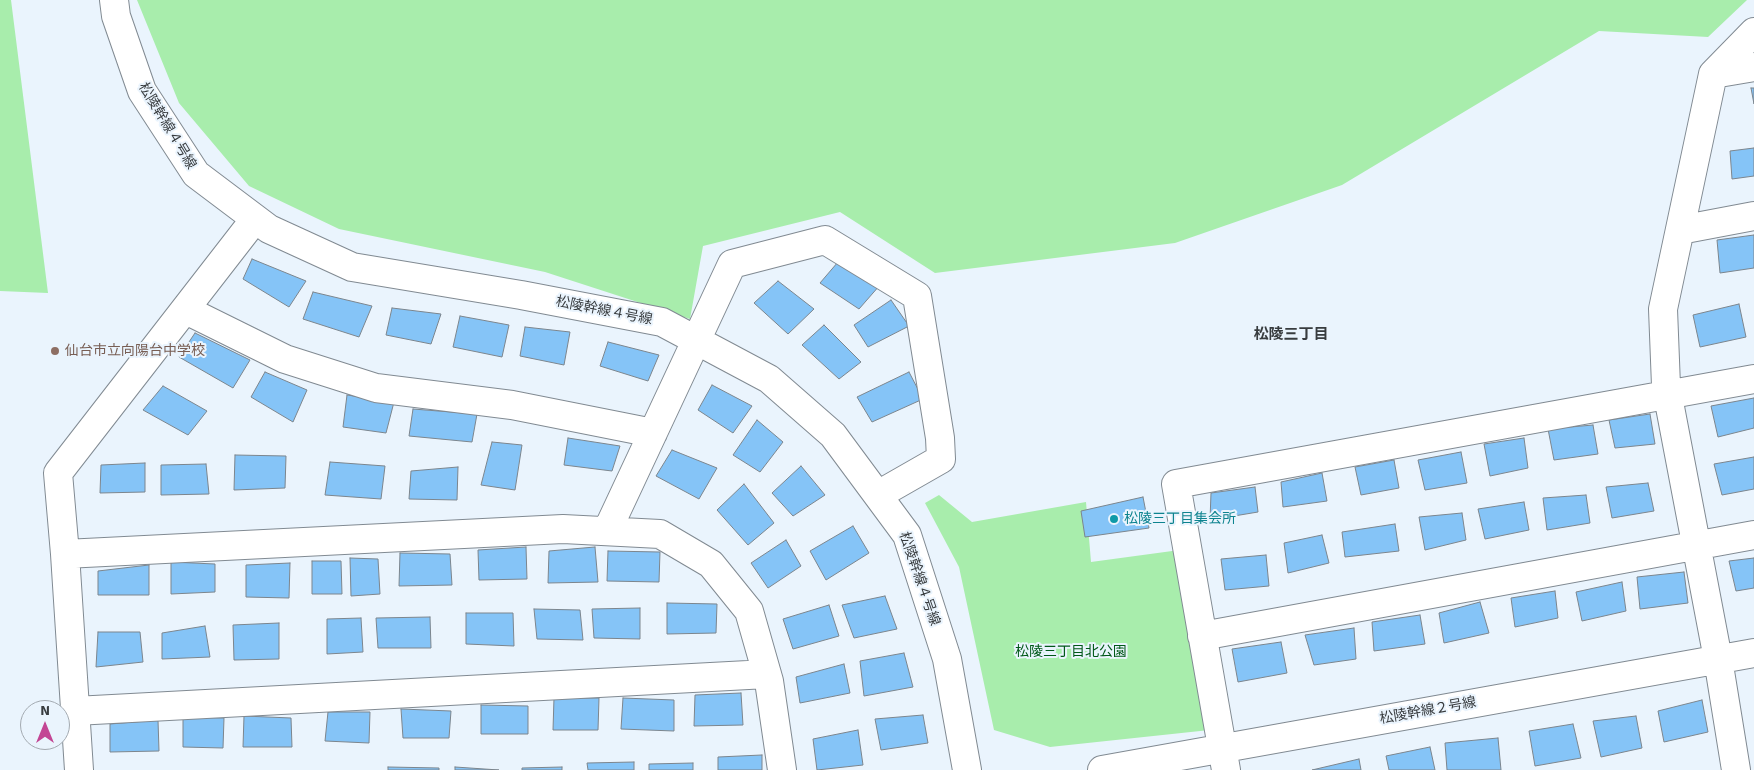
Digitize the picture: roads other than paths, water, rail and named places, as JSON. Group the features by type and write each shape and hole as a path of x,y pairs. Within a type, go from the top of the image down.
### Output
{"street":[{"name":"松陵幹線４号線","path":"114,0 116,16 142,91 196,174 269,229 352,267 521,295 662,322 769,379 833,435 907,535 947,659 967,770"},
{"path":"1736,770 1718,659 1668,395 1663,309 1713,74 1754,32"},
{"path":"1713,74 1754,67"},
{"path":"1680,230 1754,216"},
{"path":"79,770 58,473 256,219"},
{"path":"607,531 732,264 826,240 917,296 940,438 940,459 878,495"},
{"path":"186,310 285,359 376,388 512,405 653,433"},
{"path":"1224,759 1176,484 1754,379"},
{"path":"65,554 563,529 660,534 711,564 749,611 767,674 782,770"},
{"path":"1202,636 1754,535"},
{"name":"松陵幹線２号線","path":"1102,770 1224,759 1754,652"},
{"path":"75,711 767,674"},
{"path":"1747,770 1754,769"}],"place":[{"name":"仙台市立向陽台中学校","path":"55,351"},
{"name":"松陵三丁目集会所","path":"1114,519"}],"district":[{"name":"松陵三丁目","path":"1291,335"}],"park label":[{"name":"松陵三丁目北公園","path":"1071,652"}]}
